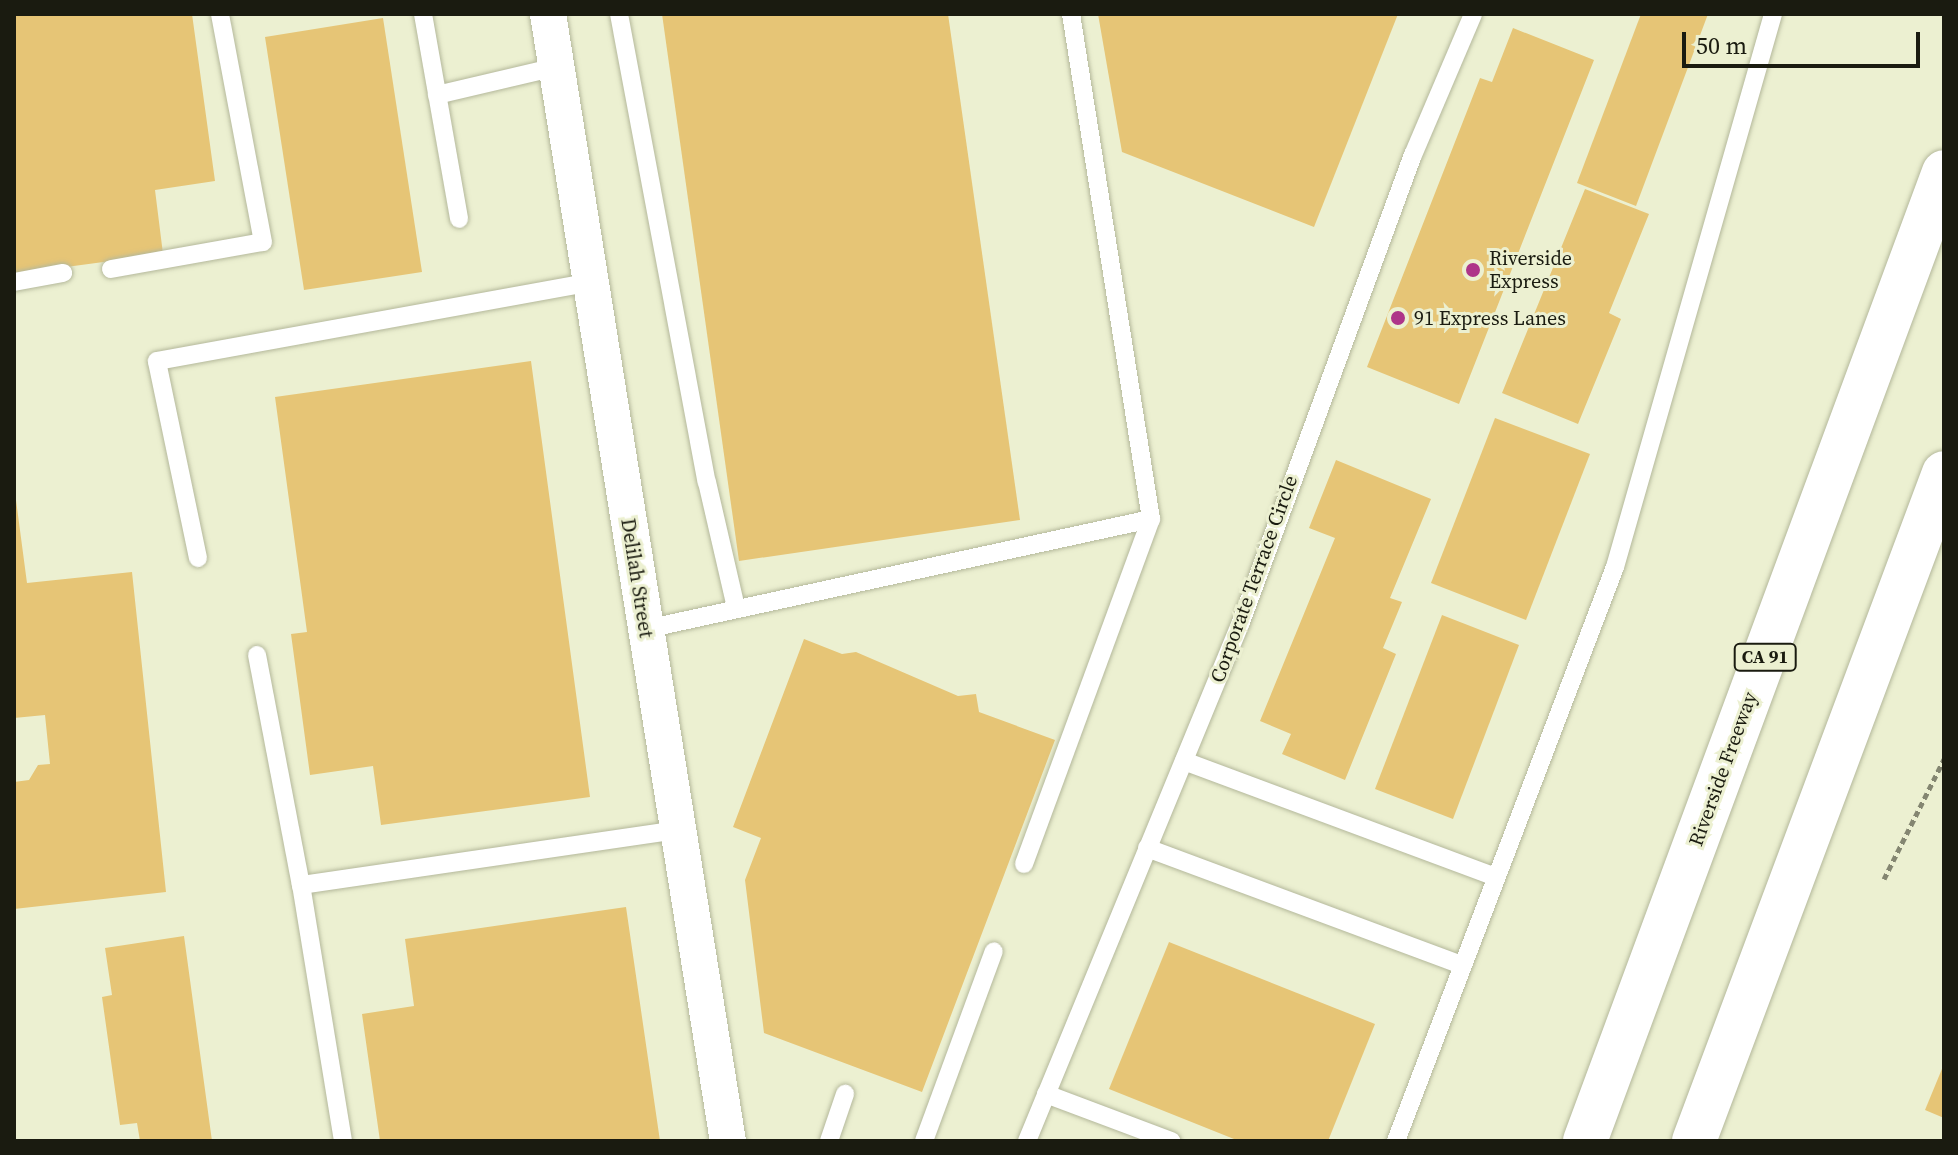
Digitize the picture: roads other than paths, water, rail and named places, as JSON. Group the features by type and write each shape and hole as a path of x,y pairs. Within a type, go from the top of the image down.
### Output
{"highway":[{"name":"Riverside Freeway","path":"1585,1141 1944,172"},
{"path":"1694,1141 1944,473"}],"street":[{"name":"Delilah Street","path":"548,14 728,1141"}],"lane":[{"path":"111,269 263,242 220,14"},
{"path":"423,14 459,219"},
{"path":"619,14 707,482 736,608"},
{"path":"1024,864 1151,519 1071,14"},
{"name":"Corporate Terrace Circle","path":"1027,1141 1241,622 1407,170 1473,14"},
{"path":"1396,1141 1615,567 1773,14"},
{"path":"437,95 556,67"},
{"path":"14,282 63,273"},
{"path":"198,558 157,361 591,282"},
{"path":"646,629 1151,519"},
{"path":"257,655 301,885 343,1141"},
{"path":"1184,761 1496,877"},
{"path":"301,885 678,830"},
{"path":"1147,848 1462,965"},
{"path":"924,1141 994,951"},
{"path":"829,1141 845,1094"},
{"path":"1046,1094 1171,1141"}],"place":[{"name":"Riverside Express","path":"1473,270"},
{"name":"91 Express Lanes","path":"1398,318"}]}
